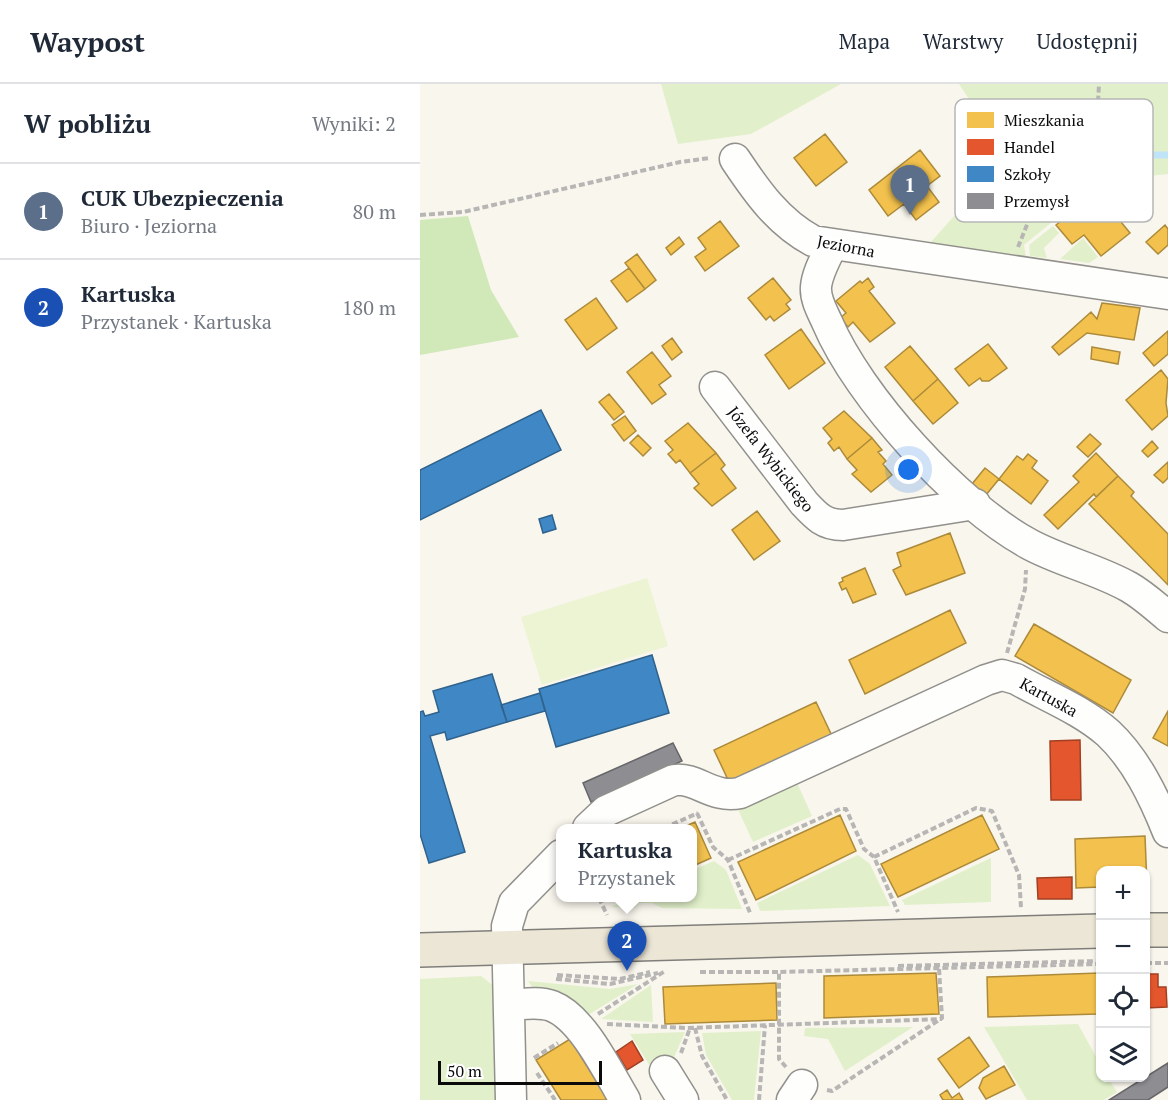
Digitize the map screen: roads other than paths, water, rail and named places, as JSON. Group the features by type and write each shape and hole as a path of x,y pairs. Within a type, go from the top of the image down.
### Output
{"main road":[{"path":"1150,930 1168,930"},
{"path":"420,950 1096,931"}],"street":[{"name":"Jeziorna","path":"735,159 761,199 794,231 813,241 1007,272 1168,294"},
{"path":"832,245 821,268 816,287 817,299 837,346 909,443 975,504 1028,544 1130,587 1168,617"},
{"name":"Józefa Wybickiego","path":"715,387 804,502 818,519 826,523 843,525 913,512 975,504"},
{"name":"Kartuska","path":"592,824 606,811 674,780 682,779 718,794 740,793 898,719 1002,675 1016,679 1095,723 1110,735 1141,775 1168,832"},
{"path":"511,1100 507,926 514,903 556,860"},
{"path":"510,1005 537,1003 552,1006 565,1013 579,1026 625,1100"},
{"path":"665,1071 683,1100"}],"waterway":[{"path":"1153,155 1168,155"}],"place":[{"name":"CUK Ubezpieczenia","path":"910,215"},
{"name":"Kartuska","path":"627,971"}]}
